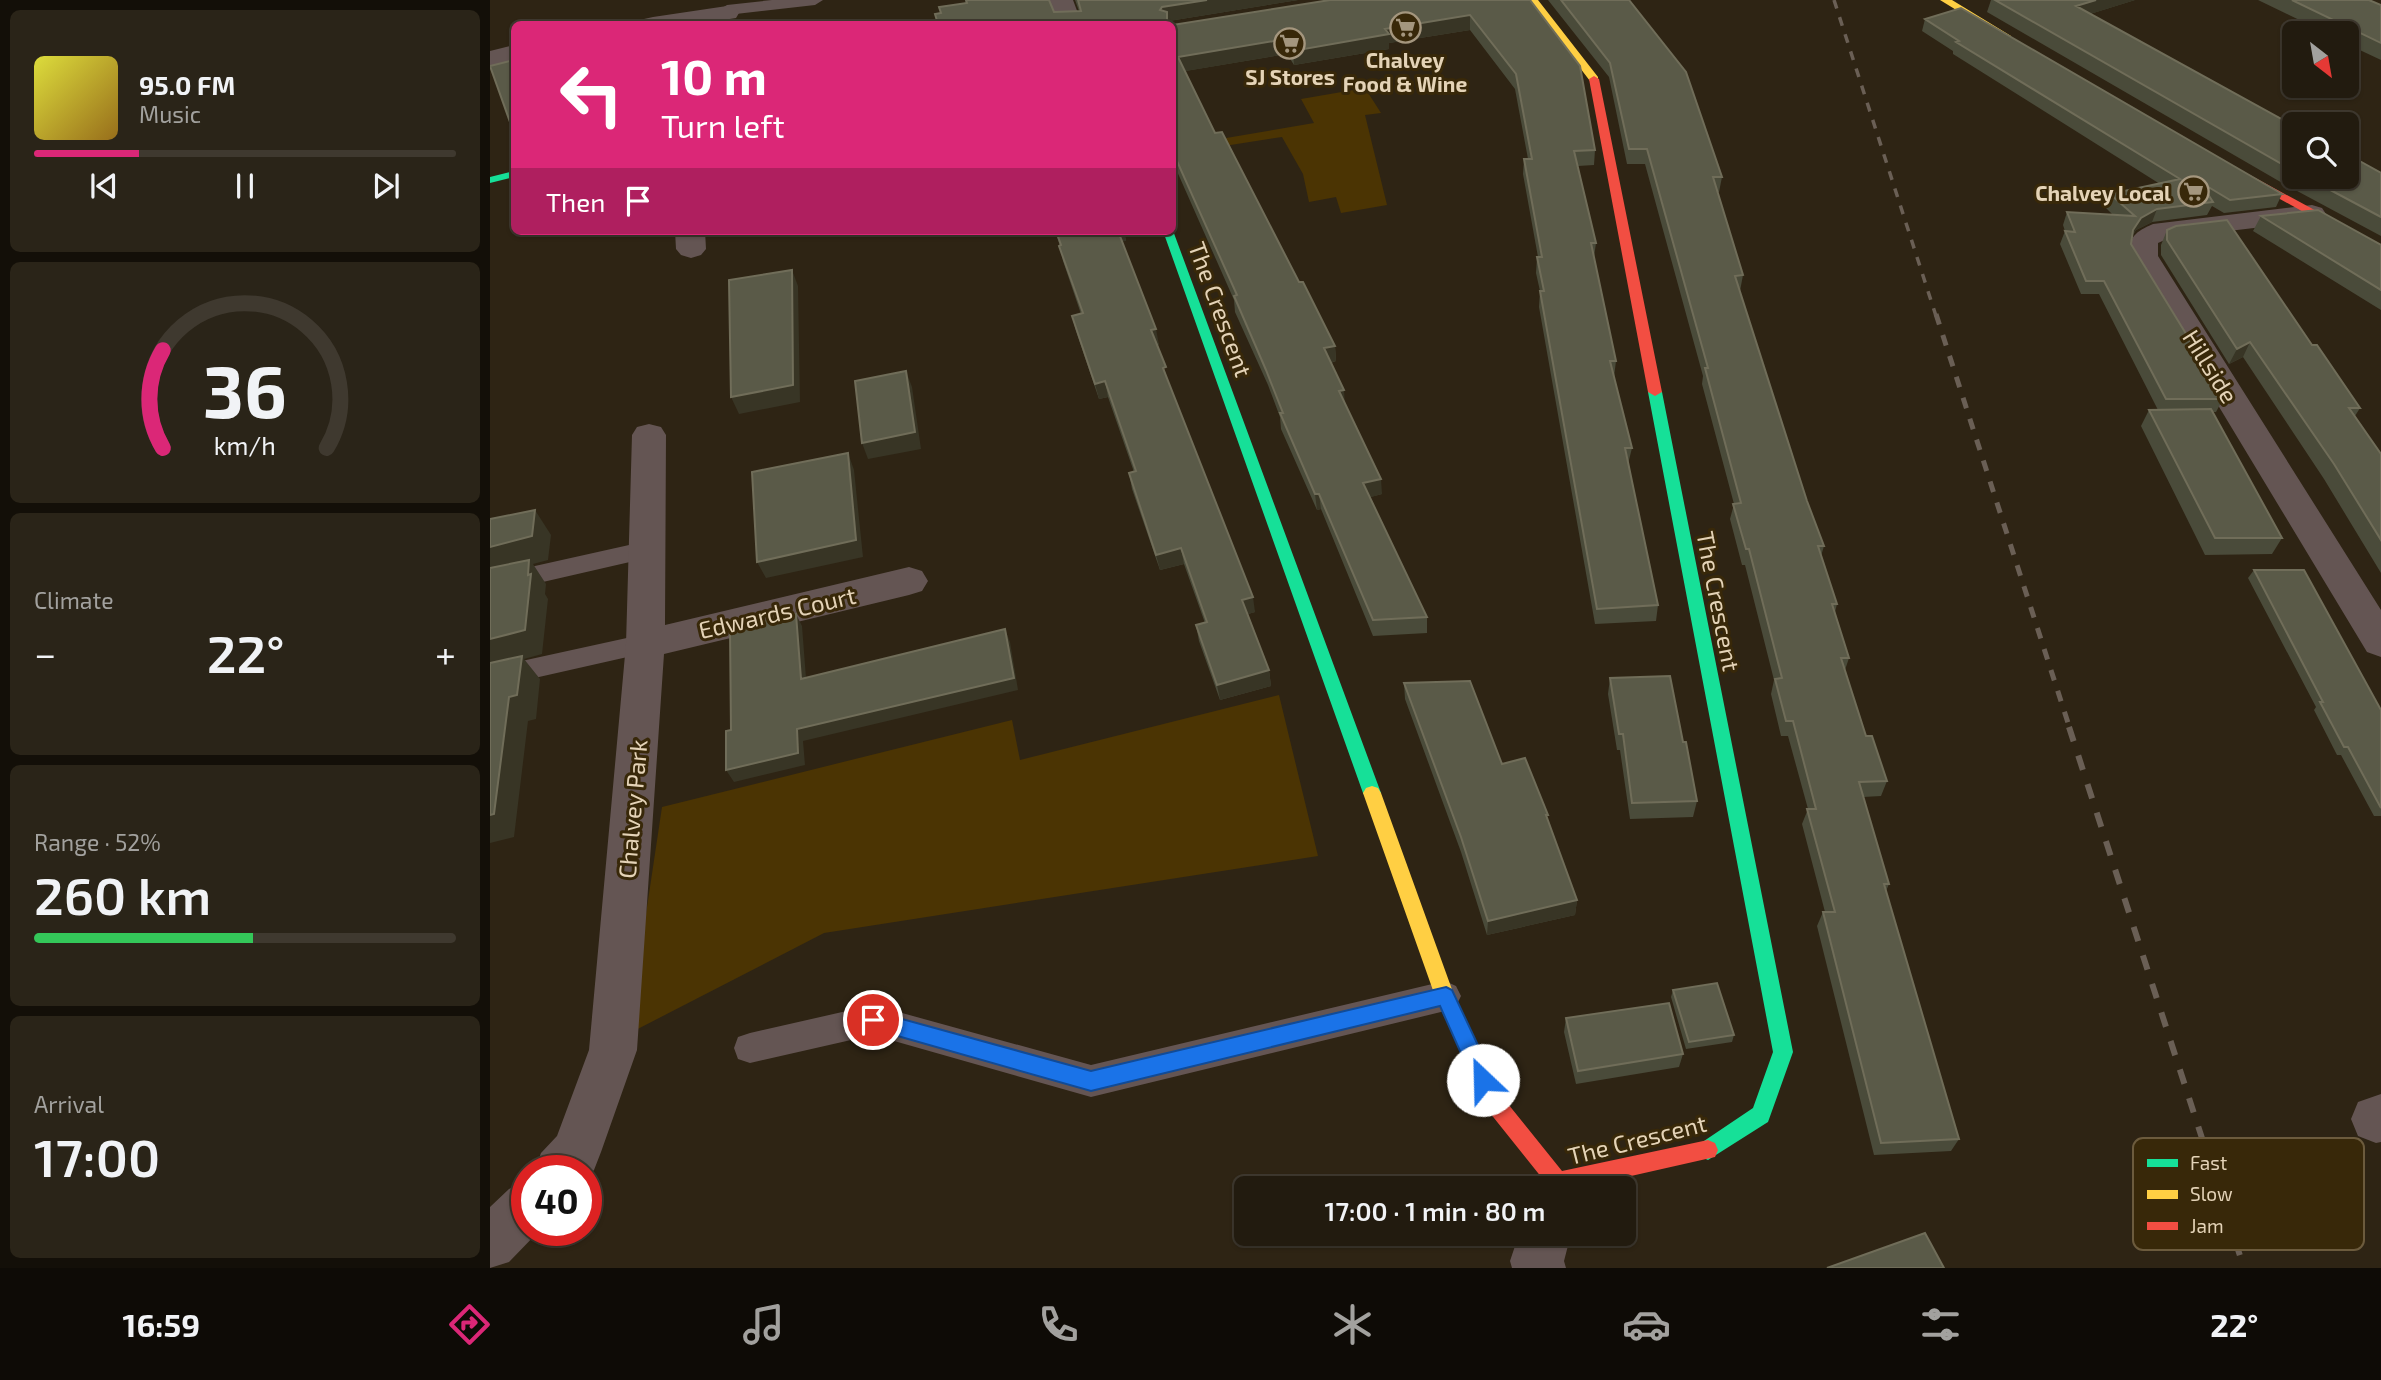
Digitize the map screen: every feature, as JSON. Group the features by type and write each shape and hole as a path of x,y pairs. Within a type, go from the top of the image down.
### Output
{"street":[{"path":"1061,0 1069,21"},
{"name":"The Crescent","path":"1533,0 1594,79 1783,1052 1762,1115 1712,1149 1596,1176"},
{"path":"1945,0 2015,41"},
{"path":"672,21 727,12"},
{"path":"490,58 511,53"},
{"path":"2226,165 2381,251"},
{"path":"490,180 511,175"},
{"name":"Hillside","path":"2318,214 2163,230 2144,239 2143,256 2381,642"},
{"name":"The Crescent","path":"1170,235 1446,996 1493,1101 1551,1176"},
{"name":"Chalvey Park","path":"573,1155 613,1050 645,644 649,435"},
{"name":"Edwards Court","path":"645,644 909,581"},
{"path":"490,1243 511,1223"},
{"path":"1539,1268 1537,1261 1541,1246"}],"lane":[{"path":"727,12 815,0"},
{"path":"490,585 647,550"},
{"path":"490,678 645,644"},
{"path":"750,1048 873,1020 1091,1081 1446,996"}],"shaded area":[{"path":"1365,88 1381,113 1365,115 1387,205 1341,213 1336,197 1309,202 1303,174 1282,137 1176,154 1176,146 1314,123 1301,99"},
{"path":"1279,695 1318,856 824,933 628,1034 662,807 1012,720 1020,760"}],"building":[{"path":"966,0 1049,0 1054,12 1081,11 1078,0 1207,0 1162,7 1160,10 1167,12 1167,21 937,21 935,14 941,13 939,7 967,3"},
{"path":"1330,0 1530,0 1580,66 1595,150 1574,151 1596,243 1591,243 1616,361 1610,361 1632,448 1625,448 1658,605 1597,609 1540,291 1544,291 1537,257 1542,257 1524,159 1532,159 1516,74 1470,15 1385,29 1389,34 1293,51 1286,39 1178,57 1215,133 1222,132 1335,346 1324,348 1344,390 1339,391 1381,479 1363,483 1427,617 1373,620 1319,494 1315,494 1280,413 1283,413 1234,296 1237,295 1176,159 1176,24"},
{"path":"1561,0 1629,0 1686,72 1722,177 1713,177 1743,275 1735,276 1824,546 1818,546 1837,604 1832,604 1849,658 1841,658 1866,736 1872,736 1887,781 1859,782 1889,884 1884,884 1959,1139 1881,1143 1823,912 1835,912 1807,809 1816,809 1793,721 1786,721 1775,679 1782,678 1749,549 1746,549 1733,504 1741,503 1705,368 1708,368 1647,149 1629,149 1610,63"},
{"path":"1995,0 2096,0 2076,6 2282,119 2282,164"},
{"path":"2292,0 2369,0 2381,5 2381,43 2359,32 2359,21 2335,21"},
{"path":"1961,8 2282,194 2230,200 2200,182 2213,202 2157,209 2141,218 2133,230 2131,244 2223,399 2166,399 2104,281 2086,281 2065,231 2075,232 2067,212 2135,216 2110,194 2180,179 1956,42 1959,41 1925,19"},
{"path":"511,61 511,122 510,122 490,66"},
{"path":"2359,161 2381,173 2381,217 2328,189 2359,189"},
{"path":"2318,210 2381,245 2381,290 2261,216"},
{"path":"2227,220 2312,345 2317,345 2360,408 2349,408 2381,454 2381,540 2334,464 2250,342 2237,349 2167,240 2167,230 2176,226"},
{"path":"1057,235 1120,235 1156,329 1151,330 1166,367 1163,368 1253,597 1242,600 1269,670 1217,685 1196,625 1207,622 1181,548 1156,555 1129,473 1136,471 1105,381 1095,384 1072,316 1083,313 1059,246 1061,245"},
{"path":"792,270 793,385 731,397 729,280"},
{"path":"906,371 915,432 862,443 855,381"},
{"path":"2211,409 2282,538 2215,538 2149,410"},
{"path":"848,453 856,540 757,562 752,472"},
{"path":"535,510 532,536 490,547 490,519"},
{"path":"529,560 528,575 531,574 525,630 490,639 490,568"},
{"path":"2254,570 2304,570 2381,710 2381,808 2348,747 2344,747"},
{"path":"796,614 801,679 1005,629 1014,678 797,729 798,753 726,770 726,731 731,730 730,629"},
{"path":"522,656 517,695 509,697 494,814 490,815 490,663"},
{"path":"1670,676 1697,801 1632,803 1623,734 1619,734 1610,678"},
{"path":"1470,681 1502,764 1525,758 1577,900 1488,921 1461,837 1404,683"},
{"path":"1717,983 1734,1035 1689,1042 1673,990"},
{"path":"1669,1003 1683,1054 1578,1071 1566,1018"},
{"path":"1925,1233 1944,1268 1827,1268"}],"railway":[{"path":"1834,0 1936,316"},
{"path":"1936,314 2070,729"},
{"path":"2069,727 2202,1138"},
{"path":"2238,1250 2244,1268"}],"traffic: fast":[{"path":"490,180 511,175"},
{"path":"1170,235 1372,793"},
{"path":"1655,392 1783,1052 1761,1115 1708,1150"}],"traffic: slow":[{"path":"1533,0 1594,79"},
{"path":"1945,0 2006,36"},
{"path":"1372,793 1445,996 1474,1059"}],"traffic: jam":[{"path":"1594,79 1655,392"},
{"path":"2237,171 2381,251"},
{"path":"1474,1059 1493,1101 1558,1182 1708,1150"}],"place":[{"name":"Chalvey Food & Wine","path":"1405,27"},
{"name":"SJ Stores","path":"1290,44"},
{"name":"Chalvey Local","path":"2194,192"}],"route":[{"path":"873,1020 1091,1081 1446,996 1483,1080"}]}
